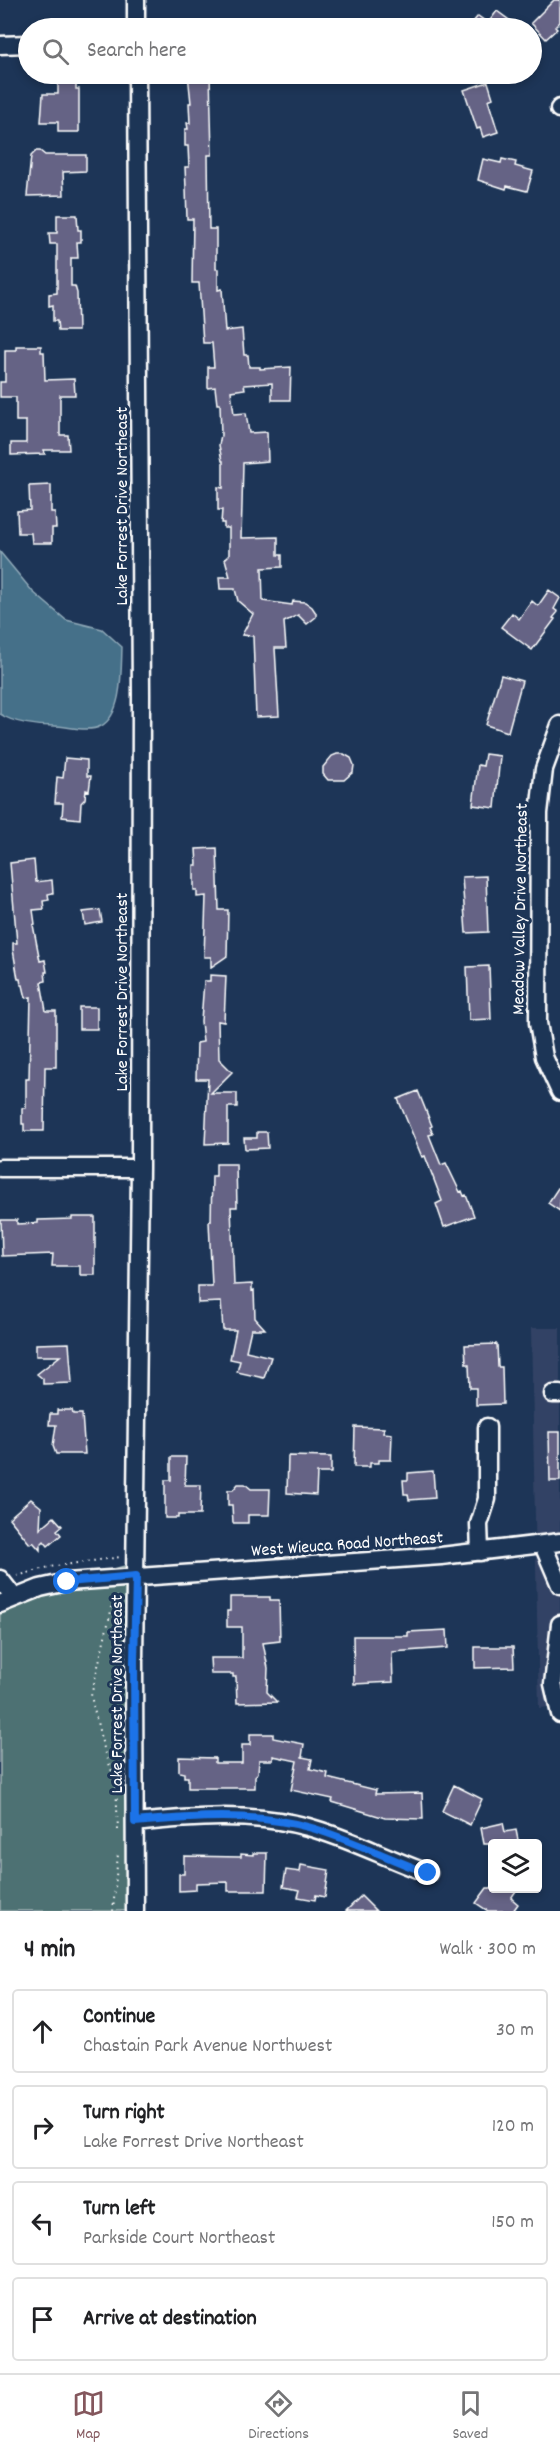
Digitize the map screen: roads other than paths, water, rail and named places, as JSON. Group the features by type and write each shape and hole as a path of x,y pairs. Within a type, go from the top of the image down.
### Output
{"street":[{"path":"136,0 136,18"},
{"path":"0,45 18,44"},
{"name":"Lake Forrest Drive Northeast","path":"135,1911 134,1662 140,1168 140,338 137,84"},
{"name":"Meadow Valley Drive Northeast","path":"560,725 550,750 540,793 538,1023 543,1057 560,1092"},
{"path":"0,1168 140,1168"},
{"path":"480,1552 479,1524 487,1499 487,1427"},
{"path":"552,1544 560,1585"},
{"name":"West Wieuca Road Northeast","path":"7,1600 67,1582 480,1552 552,1544"},
{"path":"0,1579 7,1600"},
{"path":"560,1624 553,1684 560,1714"},
{"path":"135,1822 185,1817 261,1819 308,1827 428,1873"}]}
